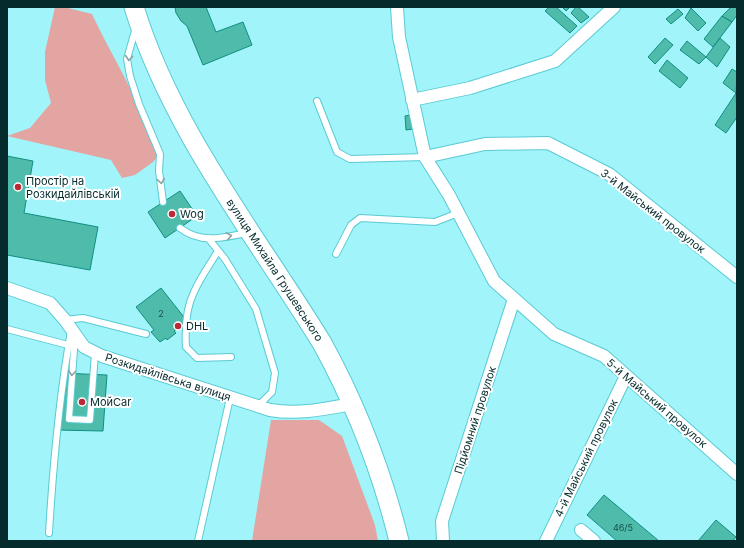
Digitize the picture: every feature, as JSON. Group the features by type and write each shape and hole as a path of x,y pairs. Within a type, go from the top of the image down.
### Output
{"main road":[{"name":"вулиця Михайла Грушевського","path":"136,13 164,84 181,119 204,159 322,343 338,373 374,458 387,495 399,541"}],"street":[{"name":"5-й Майський провулок","path":"397,7 399,37 425,157 458,213 494,281 554,334 604,356 737,474"},
{"path":"412,100 470,88 555,61 614,7"},
{"name":"3-й Майський провулок","path":"425,157 485,144 548,143 609,174 737,277"},
{"name":"Розкидайлівська вулиця","path":"7,288 50,303 84,347 102,356 257,407 281,412 302,413 352,404"},
{"name":"Підйомний провулок","path":"443,541 442,521 514,299"},
{"name":"4-й Майський провулок","path":"546,541 626,376"},
{"path":"581,530 594,541"}],"lane":[{"path":"136,13 127,59 130,76 139,104 160,154 159,171 164,202"},
{"path":"317,102 337,152 350,159 425,157"},
{"path":"336,254 351,225 360,218 435,222 458,213"},
{"path":"180,228 196,237 215,239 250,232"},
{"path":"208,238 225,259 256,309 275,373 272,392 257,407"},
{"path":"218,251 193,292 185,337 186,348 197,358 231,357"},
{"path":"49,533 55,446 70,328 83,318 146,334"},
{"path":"70,328 69,419 90,420 95,353"},
{"path":"7,329 68,345"},
{"path":"198,541 230,398"}],"shaded area":[{"path":"55,7 64,7 92,14 137,101 159,155 153,162 135,175 122,178 111,160 7,136 30,128 51,103 45,80 45,52"},
{"path":"271,420 319,420 342,436 375,525 378,541 252,541"}],"building":[{"path":"175,7 206,7 216,32 243,22 252,45 203,65 187,26 181,21 176,13"},
{"path":"549,7 556,7 577,26 570,33 545,11"},
{"path":"562,7 570,7 566,11"},
{"path":"576,7 578,7 589,17 581,23 571,13"},
{"path":"731,7 737,7 737,15 732,22 722,16"},
{"path":"691,8 706,23 698,31 685,18"},
{"path":"678,9 683,14 671,24 666,19"},
{"path":"722,16 732,22 713,47 704,39"},
{"path":"665,38 673,45 655,64 648,57"},
{"path":"720,38 730,47 717,67 706,57"},
{"path":"687,41 706,57 699,64 680,50"},
{"path":"667,60 688,78 680,88 659,71"},
{"path":"732,69 737,72 736,93 723,83"},
{"path":"736,93 737,117 726,133 715,125"},
{"path":"411,115 413,129 406,130 405,116"},
{"name":"Простір на Розкидайлівській","path":"7,156 33,161 24,213 98,227 90,270 7,255"},
{"name":"Wog","path":"180,191 197,216 165,238 148,212"},
{"path":"161,288 187,321 174,331 176,333 167,340 166,338 160,342 151,332 154,330 136,307"},
{"name":"МойCar","path":"61,373 107,375 103,431 56,430"},
{"path":"604,495 659,541 617,541 587,515"},
{"path":"716,520 736,537 733,541 698,541"}],"place":[{"name":"Простір на Розкидайлівській","path":"18,187"},
{"name":"Wog","path":"172,214"},
{"name":"DHL","path":"178,326"},
{"name":"МойCar","path":"82,402"}]}
